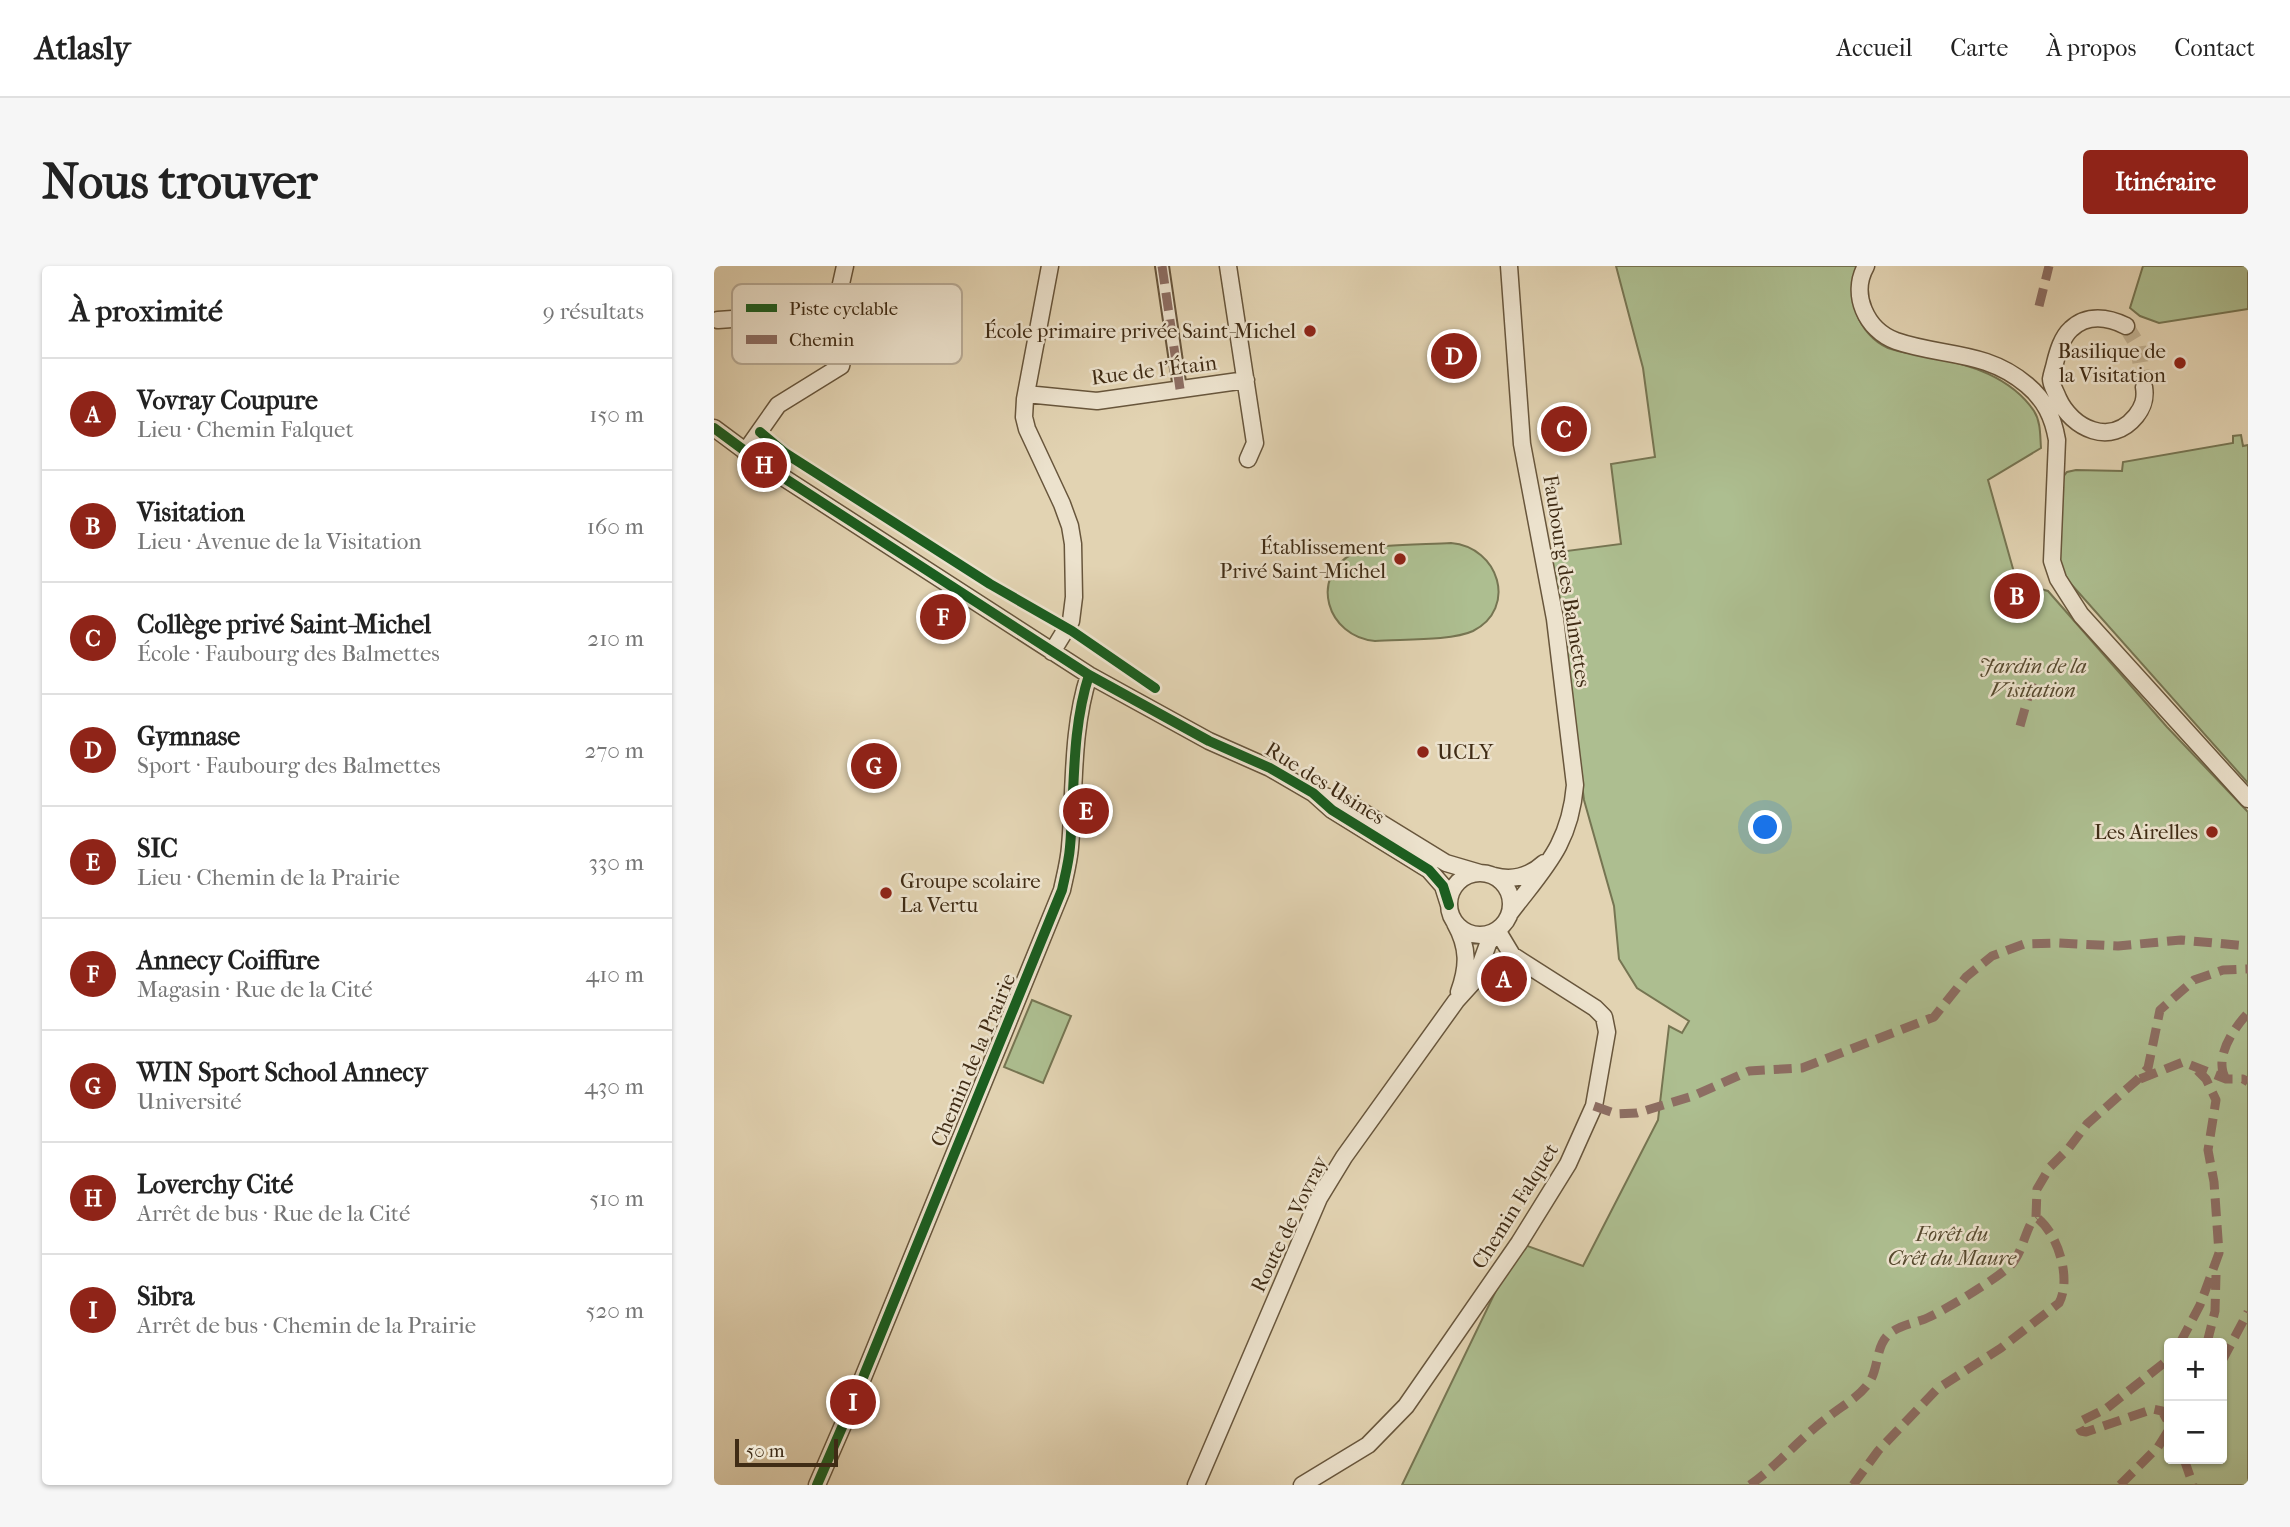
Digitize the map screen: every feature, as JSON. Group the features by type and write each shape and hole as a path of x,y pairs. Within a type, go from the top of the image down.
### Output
{"street":[{"path":"841,284 845,266"},
{"path":"1050,266 1024,417 1062,504 1073,544 1074,597 1070,621 1052,652"},
{"path":"1162,266 1180,389"},
{"path":"1228,266 1255,443 1248,459"},
{"name":"Faubourg des Balmettes","path":"1509,266 1522,444 1555,619 1575,785 1568,825 1562,840 1544,871 1510,913"},
{"path":"1866,266 1861,276 1861,300 1872,325 1878,331 1897,341 1969,356 1999,366 2012,373 2044,403 2053,420 2057,440 2052,561 2058,579 2081,615 2248,799"},
{"path":"718,320 732,319"},
{"path":"2126,326 2110,319 2089,319 2070,329 2058,351 2050,381 2064,411 2081,427 2093,431 2120,430 2130,424 2143,407 2144,387"},
{"path":"745,452 778,405 841,364"},
{"name":"Rue de l'Étain","path":"1026,394 1097,401 1246,380"},
{"path":"714,428 745,452 1089,675"},
{"name":"Rue des Usines","path":"1089,675 1209,741 1270,768 1313,793 1332,810 1429,870 1443,886 1449,905"},
{"name":"Chemin de la Prairie","path":"817,1485 1062,890 1070,850 1081,701 1089,675"},
{"name":"Rue des Usines","path":"1313,793 1350,804 1446,863 1487,874"},
{"path":"1487,874 1505,886 1509,894 1510,913 1497,930 1474,935 1460,928 1455,922 1449,905 1450,896 1460,880 1467,876 1487,874 1521,877 1552,857"},
{"name":"Route de Vovray","path":"1455,922 1464,942 1467,966 1456,1001"},
{"name":"Route de Vovray","path":"1196,1485 1320,1198 1344,1157 1456,1001 1475,980 1488,944 1497,930"},
{"name":"Chemin Falquet","path":"1302,1485 1368,1445 1406,1406 1519,1243 1568,1164 1594,1106 1607,1032 1604,1017 1595,1007 1511,955 1497,930"}],"green space":[{"path":"1616,266 1860,266 1855,277 1853,301 1861,324 1877,342 1893,350 1945,360 1988,374 2014,389 2034,411 2039,424 2041,448 1988,480 2017,583 2048,591 2167,727 2248,812 2248,1485 1402,1485 1519,1243 1583,1266 1658,1120 1669,1026 1682,1033 1689,1021 1637,988 1619,959 1614,906 1584,800 1551,553 1621,544 1611,464 1655,457 1643,368"},
{"path":"2143,266 2248,266 2248,309 2159,323 2140,316 2130,308"},
{"path":"2241,435 2243,446 2248,445 2248,783 2063,575 2058,558 2059,482 2067,472 2122,471 2123,462 2233,443 2233,436"},
{"path":"1451,543 1468,547 1481,555 1497,580 1495,608 1487,621 1473,631 1439,638 1375,641 1358,637 1345,629 1335,617 1329,604 1331,576 1340,563 1354,553 1387,546"},
{"path":"1032,1000 1071,1016 1043,1083 1004,1067"}],"tunnel":[{"path":"2126,326 2138,346 2144,387"}],"marked path":[{"path":"1162,266 1180,389"},
{"path":"2039,306 2049,266"},
{"path":"2020,726 2034,676"},
{"path":"1594,1106 1617,1114 1637,1113 1693,1096 1749,1071 1802,1068 1934,1017 1966,977 1992,956 2024,944 2118,946 2181,940 2248,946"},
{"path":"2036,1217 2037,1189 2050,1167 2087,1124 2148,1068 2160,1010 2194,980 2223,970 2248,969"},
{"path":"2226,1079 2222,1062 2224,1053 2231,1035 2248,1013"},
{"path":"2140,1079 2183,1062 2226,1079 2243,1079 2248,1082"},
{"path":"2183,1338 2200,1305 2219,1253 2214,1182 2208,1150 2216,1100 2206,1079 2192,1065"},
{"path":"1750,1485 1864,1389 1874,1372 1881,1346 1888,1335 1900,1327 1922,1320 1954,1304 2009,1267 2018,1255 2036,1217"},
{"path":"1853,1485 1878,1451 1937,1389 2001,1348 2059,1303 2064,1282 2061,1257 2051,1234 2036,1217"},
{"path":"2208,1338 2215,1311 2216,1275"},
{"path":"2227,1352 2248,1312"},
{"path":"2164,1363 2107,1408 2083,1420 2079,1427 2086,1432 2153,1409 2162,1411 2164,1415"},
{"path":"2120,1485 2158,1447 2164,1437"},
{"path":"2186,1464 2193,1485"}],"cycle path":[{"path":"714,428 764,465 1089,675 1209,741 1270,768 1313,793 1332,810 1429,870 1443,886 1449,905"},
{"path":"760,432 785,453 990,584 1072,631 1155,688"},
{"path":"817,1485 1062,890 1070,847 1076,739 1089,675"}],"place":[{"name":"École primaire privée Saint-Michel","path":"1310,331"},
{"name":"Gymnase","path":"1454,356"},
{"name":"Basilique de la Visitation","path":"2180,363"},
{"name":"Collège privé Saint-Michel","path":"1564,429"},
{"name":"Loverchy Cité","path":"764,465"},
{"name":"Établissement Privé Saint-Michel","path":"1400,559"},
{"name":"Visitation","path":"2017,596"},
{"name":"Annecy Coiffure","path":"943,617"},
{"name":"UCLY","path":"1423,752"},
{"name":"WIN Sport School Annecy","path":"874,766"},
{"name":"SIC","path":"1086,811"},
{"name":"Les Airelles","path":"2212,832"},
{"name":"Groupe scolaire La Vertu","path":"886,893"},
{"name":"Vovray Coupure","path":"1504,979"},
{"name":"Sibra","path":"853,1402"}],"park label":[{"name":"Jardin de la Visitation","path":"2033,678"},
{"name":"Forêt du Crêt du Maure","path":"1952,1246"}]}
